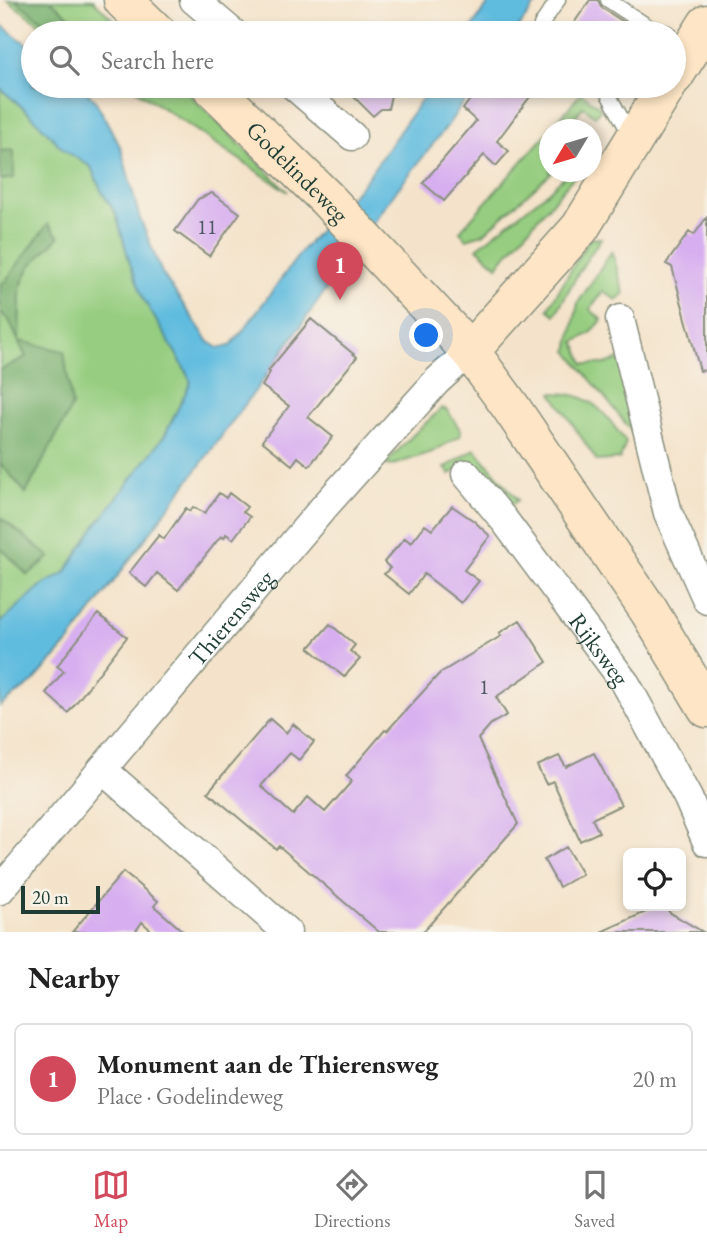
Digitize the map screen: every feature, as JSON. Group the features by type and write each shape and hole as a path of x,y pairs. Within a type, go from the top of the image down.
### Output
{"main road":[{"path":"123,0 145,21"},
{"name":"Godelindeweg","path":"223,98 326,198 470,351"},
{"path":"659,98 580,228 470,351 649,611 707,708"}],"street":[{"path":"194,0 196,21"},
{"path":"194,0 219,21"},
{"path":"308,98 352,136"},
{"path":"620,319 668,513 707,600"},
{"name":"Thierensweg","path":"0,890 324,507 437,381 470,351"},
{"name":"Rijksweg","path":"466,474 504,520 626,684 688,799 707,842"},
{"path":"102,769 288,932"}],"lane":[{"path":"544,21 558,0"},
{"path":"608,0 635,21"},
{"path":"610,98 632,140"}],"green space":[{"path":"7,0 93,0 115,21 36,21"},
{"path":"15,0 50,0 75,21 43,21"},
{"path":"0,88 91,167 116,214 130,263 191,382 165,435 94,528 65,573 41,586 0,623 0,547 27,575 49,557 0,517 0,463 26,493 72,406 19,341 20,288 29,267 59,237 0,288 0,180 14,178 14,151 0,151"},
{"path":"148,98 193,98 288,192"},
{"path":"577,98 588,98 601,108 595,116 583,107 573,119 559,119"},
{"path":"539,142 541,182 483,234 466,239 460,231"},
{"path":"14,150 14,178 0,180 0,151"},
{"path":"558,182 569,182 497,266 477,248"},
{"path":"48,224 59,237 29,267 20,288 19,341 64,351 72,406 26,493 0,463 0,370 26,357 9,320 0,312 0,288"},
{"path":"601,238 555,315 548,309 589,239"},
{"path":"612,251 624,294 616,300 603,291 590,309 602,320 591,333 575,342 584,364 605,364 620,359 633,433 568,351 578,303"},
{"path":"0,312 9,320 26,357 0,370"},
{"path":"552,393 578,396 588,400 604,413 626,442 620,459 597,461"},
{"path":"442,408 447,410 461,431 460,436 432,452 390,466 385,464 414,434"},
{"path":"475,449 518,500 510,506 467,465 450,474 445,468"},
{"path":"0,517 50,557 28,575 0,547"}],"water":[{"path":"491,0 539,0 523,21 476,21"},
{"path":"0,24 21,40 21,98 95,100 121,148 139,216 162,273 209,342 219,348 230,346 242,332 304,248 365,181 423,98 466,98 386,204 255,391 68,643 33,682 0,706 0,623 41,586 65,573 94,528 165,435 191,382 144,300 116,214 91,167 64,150 30,114 0,88"}],"building":[{"path":"590,0 598,0 602,8 622,21 575,21"},
{"path":"355,98 390,98 388,109 381,109 373,116"},
{"path":"471,98 529,98 497,141 509,151 496,166 484,155 444,201 423,183 476,121 463,109"},
{"path":"212,193 240,213 209,256 175,231 198,199"},
{"path":"707,217 707,370 700,371 672,267 666,264 689,232 694,235"},
{"path":"311,319 357,357 308,417 333,437 309,466 298,457 292,465 262,441 289,406 262,386 270,372 268,371"},
{"path":"219,493 226,498 229,493 247,507 243,512 250,517 233,539 226,534 224,538 221,536 178,590 157,573 146,587 129,573 159,535 164,539 186,508 190,511 193,507 205,513"},
{"path":"452,506 490,536 464,570 479,581 461,603 424,574 409,594 384,574 390,568 384,562 405,538 411,543 425,525 432,530"},
{"path":"98,614 127,637 68,713 46,693 64,671 57,666"},
{"path":"520,620 547,662 496,697 507,715 491,724 478,739 518,824 423,932 379,932 279,846 276,849 208,792 270,719 286,733 293,724 314,742 299,760 290,753 261,786 293,815 308,797 325,812 352,781 346,776 385,730 387,731 440,673 501,636 499,633"},
{"path":"330,624 355,645 350,651 360,659 344,677 309,648"},
{"path":"594,753 621,805 592,819 599,832 580,841 553,781 546,784 537,766 559,756 566,767"},
{"path":"566,847 582,874 559,887 544,860"},
{"path":"123,872 158,901 154,906 184,932 153,932 142,922 135,932 72,932"},
{"path":"648,911 668,911 703,932 601,932"}],"place":[{"name":"Monument aan de Thierensweg","path":"340,300"}]}
